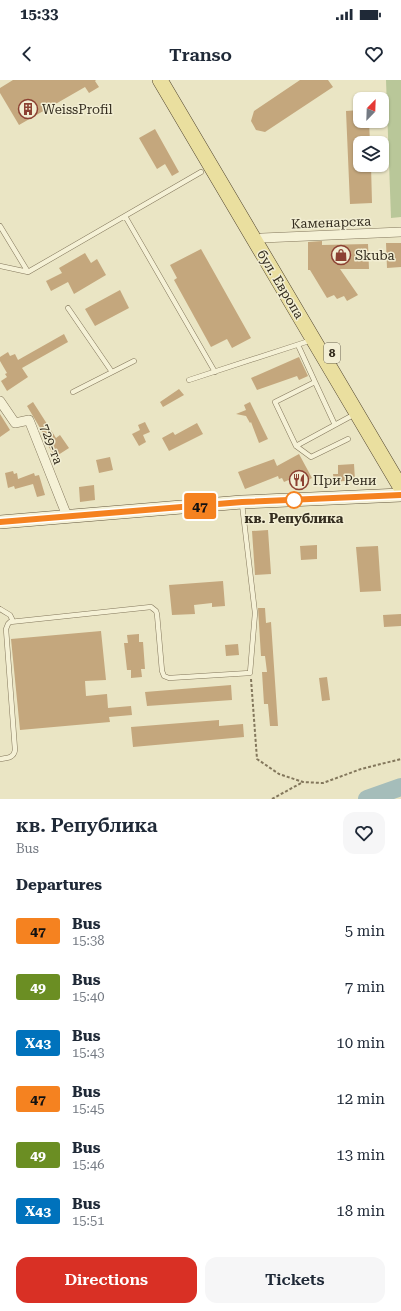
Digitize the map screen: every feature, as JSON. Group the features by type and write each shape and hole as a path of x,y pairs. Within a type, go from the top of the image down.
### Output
{"main road":[{"name":"бул. Европа","path":"160,80 401,488"},
{"name":"бул. Европа","path":"169,80 262,238 401,468"}],"street":[{"name":"Каменарска","path":"262,238 401,232"},
{"name":"729-та","path":"0,401 15,423 29,420 67,516"},
{"path":"0,522 242,502 401,495"}],"lane":[{"path":"0,266 28,272 201,172"},
{"path":"125,216 215,372"},
{"path":"0,226 28,272"},
{"path":"68,308 112,372"},
{"path":"189,380 314,340"},
{"path":"298,345 335,425"},
{"path":"73,392 134,361"},
{"path":"315,382 275,402 296,446 311,457 348,439"},
{"path":"296,446 357,413"},
{"path":"0,759 11,757 14,755 15,750 6,629 8,624 13,621 151,607 156,611 162,672 164,676 169,678 250,672 255,612 242,502"},
{"path":"0,609 10,616 13,621"}],"path":[{"path":"250,672 257,759 279,774 303,782 324,783 361,769 401,759"},
{"path":"272,799 303,782"}],"green space":[{"path":"386,80 401,80 401,217 391,218 388,128 389,128 389,92 386,92"}],"building":[{"name":"WeissProfil","path":"13,80 96,80 95,81 99,87 89,93 85,87 19,125 0,93 0,88"},
{"path":"300,80 328,80 333,87 265,132 256,130 251,121 254,111"},
{"path":"353,110 353,128 369,128 370,136 353,136 353,172 371,172 372,203 350,204 346,111"},
{"path":"155,129 179,172 172,176 165,164 157,169 139,138"},
{"path":"322,241 322,245 368,244 369,269 340,269 358,295 347,301 344,296 337,299 334,295 327,298 310,270 308,270 308,242"},
{"path":"386,243 401,243 401,267 387,268"},
{"path":"201,249 251,338 232,348 227,339 211,347 174,280 177,278 170,265"},
{"path":"85,253 91,263 97,259 106,275 74,294 68,282 51,291 46,281 62,273 59,268"},
{"path":"120,290 129,308 95,326 85,309"},
{"path":"64,334 68,342 22,368 28,377 7,391 1,381 7,377 5,374 7,373 0,361 0,357 8,352 10,356 15,354 18,360"},
{"path":"299,357 308,376 299,380 297,376 257,390 251,378"},
{"path":"179,389 184,395 163,407 160,402"},
{"path":"33,402 56,438 60,435 69,448 55,457 47,444 49,443 27,406"},
{"path":"250,402 268,439 259,443 251,422 250,423 246,416 236,414 246,410 244,405"},
{"path":"0,414 10,430 0,437"},
{"path":"145,422 150,432 143,435 146,442 139,446 132,434 140,430 138,425"},
{"path":"197,423 203,434 169,451 162,438 173,432 175,435"},
{"path":"299,454 312,478 297,486 293,478 284,482 282,478 279,479 278,476 245,489 238,472 274,459 277,466"},
{"path":"110,457 113,470 99,473 96,460"},
{"path":"354,464 355,480 334,482 333,474 338,474 338,465"},
{"path":"13,471 14,474 17,473 18,479 34,473 35,476 39,475 45,495 37,497 33,484 15,489 14,486 8,488 5,473"},
{"path":"94,485 95,500 80,502 79,487"},
{"path":"268,530 271,574 255,575 252,531"},
{"path":"317,545 317,559 301,560 300,546"},
{"path":"378,546 381,591 360,592 356,547"},
{"path":"223,581 225,606 212,607 212,603 194,605 195,614 172,615 169,585"},
{"path":"258,608 265,608 266,623 271,622 278,726 270,726 268,704 264,704 262,672 267,672 265,656 261,656"},
{"path":"401,614 401,626 384,627 383,615"},
{"path":"101,631 106,680 85,681 86,696 107,694 108,708 131,706 132,715 109,717 110,722 20,730 11,639"},
{"path":"139,634 139,642 143,642 145,669 141,669 142,677 131,678 131,670 127,670 124,643 128,643 127,635"},
{"path":"238,644 239,655 226,656 225,645"},
{"path":"327,677 330,700 322,701 319,678"},
{"path":"231,685 232,700 147,706 145,692"},
{"path":"219,720 219,726 243,724 244,737 133,747 131,727"}],"waterway":[{"path":"367,799 401,787"}],"bus line":[{"name":"47","path":"0,522 242,502 401,495"}],"place":[{"name":"WeissProfil","path":"28,109"},
{"name":"Skuba","path":"341,255"},
{"name":"При Рени","path":"299,480"},
{"name":"кв. Република","path":"294,500"}]}
